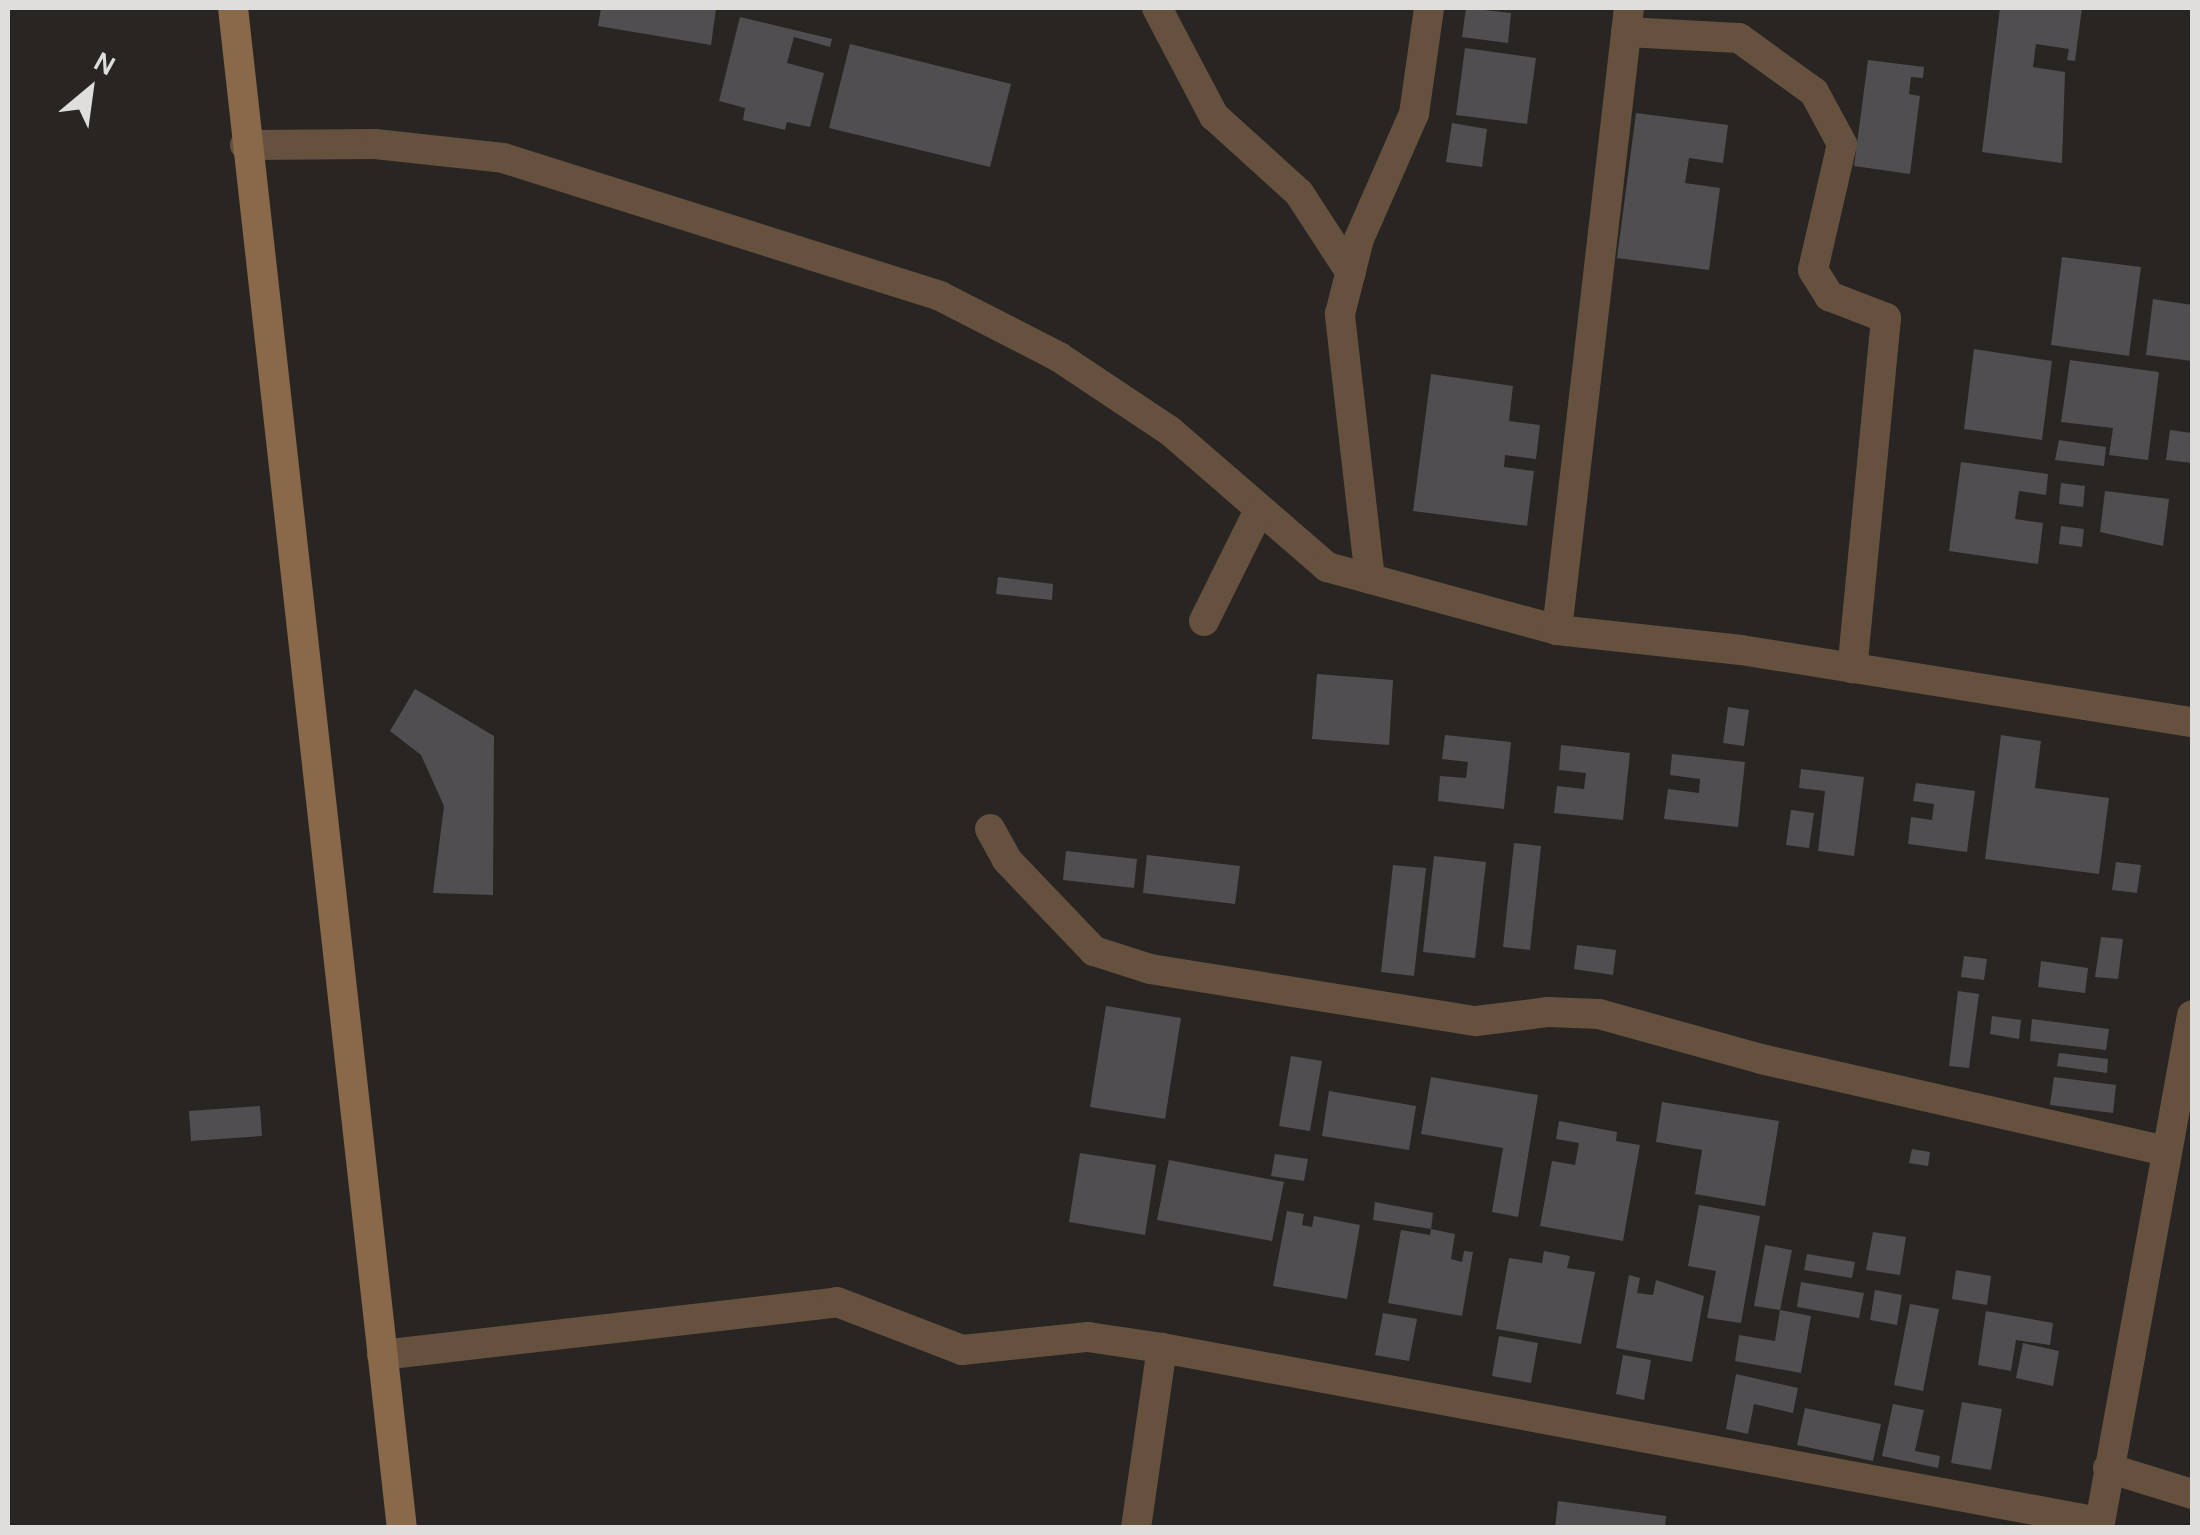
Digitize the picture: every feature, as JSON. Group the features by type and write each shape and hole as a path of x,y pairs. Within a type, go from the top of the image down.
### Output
{"street":[{"path":"233,8 245,145 402,1528"},
{"path":"1157,8 1214,116 1299,193 1351,274"},
{"path":"1370,578 1340,314 1351,274 1414,114 1430,8"},
{"path":"1557,630 1628,20 1739,38 1814,92 1842,144 1813,270 1829,296 1886,318 1852,668"},
{"path":"245,145 375,144 503,158 940,296 1060,357 1154,420 1258,512 1327,566 1557,630 1852,668 2192,722"},
{"path":"1204,621 1258,512"},
{"path":"990,828 1007,860 1094,951 1150,969 1476,1021 1548,1012 1599,1014 1761,1059 2167,1151"},
{"path":"382,1355 837,1302 962,1350 1088,1336 2099,1525 2192,1015"},
{"path":"1136,1528 1162,1348"},
{"path":"2108,1468 2192,1494"}],"building":[{"path":"601,8 716,9 711,45 598,26"},
{"path":"1466,8 1511,13 1508,43 1462,37"},
{"path":"2000,8 2082,8 2075,61 2067,60 2069,49 2036,44 2033,67 2065,72 2062,163 1982,152"},
{"path":"740,17 832,39 830,47 794,37 787,63 824,73 810,127 787,122 785,130 743,120 745,108 719,101"},
{"path":"850,44 1011,84 990,167 829,128"},
{"path":"1465,48 1536,58 1527,124 1456,115"},
{"path":"1868,60 1924,67 1923,78 1911,77 1909,94 1920,96 1910,174 1854,166"},
{"path":"1636,113 1728,125 1723,163 1689,158 1685,183 1720,188 1709,270 1617,258"},
{"path":"1452,123 1487,129 1482,167 1446,162"},
{"path":"2062,257 2141,267 2129,356 2051,345"},
{"path":"2153,299 2192,305 2192,361 2146,355"},
{"path":"1974,349 2052,361 2042,440 1964,429"},
{"path":"2070,360 2159,372 2148,460 2109,455 2113,428 2061,422"},
{"path":"1431,374 1513,386 1509,421 1540,425 1536,459 1505,455 1504,467 1534,471 1527,526 1413,511"},
{"path":"2170,430 2192,433 2192,463 2166,460"},
{"path":"2059,440 2106,447 2104,466 2055,460"},
{"path":"1961,462 2048,474 2046,495 2019,491 2015,519 2043,523 2038,564 1949,551"},
{"path":"2061,483 2085,486 2083,507 2059,504"},
{"path":"2105,491 2169,499 2163,546 2100,532"},
{"path":"2061,526 2084,529 2082,547 2059,544"},
{"path":"998,577 1053,584 1052,600 996,594"},
{"path":"1317,674 1393,680 1389,745 1312,739"},
{"path":"415,689 494,736 493,895 433,893 444,806 421,755 390,731"},
{"path":"1728,707 1749,710 1744,746 1723,743"},
{"path":"1445,735 1511,742 1504,809 1438,801 1440,776 1466,778 1468,762 1442,759"},
{"path":"2001,735 2041,741 2035,788 2109,798 2099,874 1985,859"},
{"path":"1561,745 1630,753 1623,820 1554,813 1557,786 1584,789 1586,773 1559,770"},
{"path":"1672,754 1745,762 1738,827 1664,819 1668,789 1699,793 1700,779 1670,775"},
{"path":"1801,769 1864,777 1854,856 1818,851 1825,791 1799,788"},
{"path":"1916,783 1975,791 1967,852 1908,844 1911,817 1932,820 1934,804 1913,801"},
{"path":"1791,810 1814,813 1809,848 1786,845"},
{"path":"1514,843 1541,846 1530,950 1503,947"},
{"path":"1066,851 1137,859 1134,888 1063,880"},
{"path":"1147,855 1240,866 1235,904 1143,893"},
{"path":"1434,856 1486,862 1475,958 1423,952"},
{"path":"2116,862 2141,865 2137,893 2112,890"},
{"path":"1393,865 1426,868 1414,976 1381,972"},
{"path":"2101,937 2123,939 2118,979 2095,977"},
{"path":"1577,945 1616,950 1613,975 1574,969"},
{"path":"1964,956 1987,959 1984,980 1961,977"},
{"path":"2041,961 2088,968 2085,993 2038,987"},
{"path":"1958,991 1979,994 1969,1068 1949,1066"},
{"path":"1106,1006 1181,1018 1165,1119 1090,1107"},
{"path":"1992,1016 2021,1020 2019,1039 1990,1034"},
{"path":"2032,1019 2109,1029 2106,1050 2030,1041"},
{"path":"2059,1053 2108,1059 2107,1073 2057,1066"},
{"path":"1291,1056 1322,1061 1310,1131 1279,1126"},
{"path":"1431,1077 1538,1095 1518,1217 1492,1212 1503,1148 1421,1134"},
{"path":"2054,1077 2116,1085 2113,1113 2050,1105"},
{"path":"1329,1091 1416,1106 1409,1150 1322,1136"},
{"path":"1662,1102 1779,1121 1765,1206 1695,1194 1702,1150 1656,1142"},
{"path":"260,1106 262,1136 191,1141 189,1111"},
{"path":"1559,1121 1617,1132 1616,1141 1640,1145 1623,1241 1540,1226 1552,1161 1575,1165 1579,1143 1556,1139"},
{"path":"1912,1149 1930,1152 1928,1166 1909,1163"},
{"path":"1080,1153 1156,1165 1145,1235 1069,1222"},
{"path":"1275,1154 1308,1159 1304,1181 1271,1176"},
{"path":"1169,1160 1284,1182 1272,1241 1157,1220"},
{"path":"1375,1202 1433,1213 1431,1229 1373,1220"},
{"path":"1699,1205 1760,1216 1741,1323 1707,1318 1716,1271 1688,1266"},
{"path":"1287,1211 1304,1214 1302,1225 1312,1227 1314,1216 1360,1225 1347,1299 1273,1286"},
{"path":"1431,1229 1455,1234 1451,1259 1462,1262 1464,1251 1473,1252 1462,1316 1388,1303 1401,1230 1430,1235"},
{"path":"1873,1232 1906,1237 1900,1275 1866,1270"},
{"path":"1765,1245 1792,1250 1780,1310 1754,1306"},
{"path":"1544,1251 1570,1256 1567,1268 1595,1272 1581,1344 1496,1329 1509,1258 1542,1263"},
{"path":"1807,1254 1855,1262 1852,1278 1804,1270"},
{"path":"1956,1270 1991,1276 1987,1305 1952,1299"},
{"path":"1629,1275 1640,1278 1637,1293 1653,1295 1656,1280 1704,1296 1692,1362 1616,1348"},
{"path":"1801,1282 1864,1293 1859,1318 1797,1307"},
{"path":"1875,1290 1902,1295 1897,1325 1870,1320"},
{"path":"1910,1304 1939,1309 1923,1391 1894,1385"},
{"path":"1780,1310 1811,1316 1801,1373 1735,1361 1739,1335 1775,1341"},
{"path":"1986,1311 2053,1323 2050,1345 2016,1340 2011,1371 1978,1365"},
{"path":"1383,1313 1417,1319 1409,1361 1375,1355"},
{"path":"1499,1336 1538,1343 1531,1383 1492,1376"},
{"path":"2023,1343 2059,1351 2053,1386 2016,1378"},
{"path":"1623,1355 1651,1360 1644,1400 1616,1394"},
{"path":"1736,1374 1798,1388 1793,1413 1754,1404 1748,1434 1726,1429"},
{"path":"1962,1402 2002,1409 1991,1470 1951,1463"},
{"path":"1893,1404 1924,1410 1915,1451 1940,1456 1938,1468 1882,1456"},
{"path":"1805,1408 1881,1424 1873,1461 1797,1445"},
{"path":"1558,1501 1666,1516 1665,1528 1555,1528"}]}
